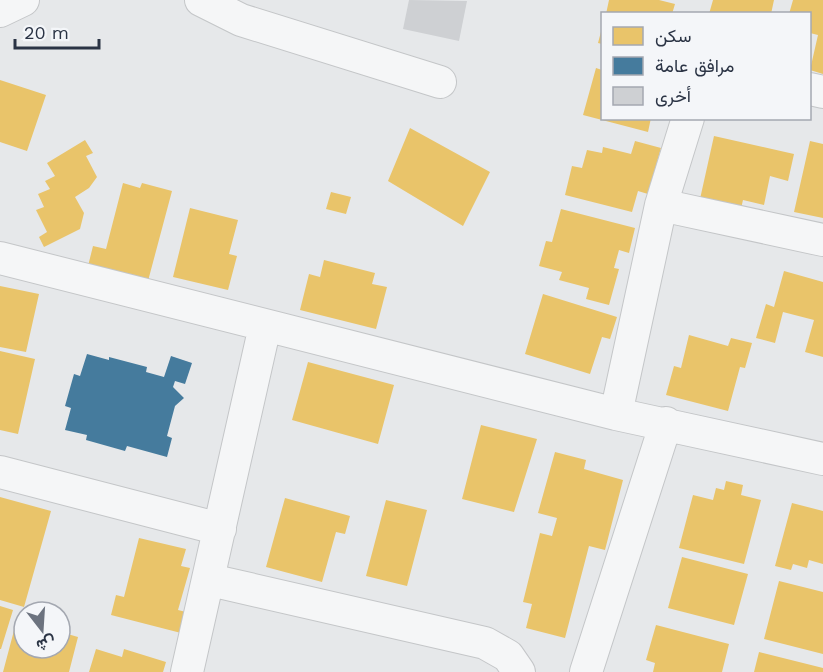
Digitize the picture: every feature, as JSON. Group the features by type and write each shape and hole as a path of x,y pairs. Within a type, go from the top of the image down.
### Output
{"street":[{"path":"0,11 23,0"},
{"path":"201,0 242,20 440,82"},
{"path":"616,414 661,205 687,120"},
{"path":"661,205 823,240"},
{"path":"0,258 413,363 459,372 616,414 666,423 823,459"},
{"path":"187,672 210,580 265,326"},
{"path":"586,672 666,423"},
{"path":"0,472 220,529"},
{"path":"210,580 485,642 508,656 519,672"}],"building: سكن":[{"path":"609,0 659,0 675,4 673,12 606,12"},
{"path":"713,0 774,0 771,12 710,12"},
{"path":"793,0 823,0 823,74 811,70 818,35 811,33 811,12 790,12"},
{"path":"596,68 601,70 601,120 583,115"},
{"path":"0,80 46,95 27,151 0,142"},
{"path":"602,120 651,120 648,132"},
{"path":"410,128 490,172 463,226 388,181"},
{"path":"714,136 794,154 788,181 770,176 764,205 743,200 739,217 698,208"},
{"path":"85,140 93,153 86,156 97,177 89,188 75,197 84,213 80,229 44,247 39,237 47,232 36,210 44,207 38,194 50,189 45,181 55,176 47,163"},
{"path":"635,141 661,148 648,194 638,191 632,212 565,195 572,166 582,168 587,150 602,153 603,147 631,154"},
{"path":"810,141 823,144 823,218 794,212"},
{"path":"123,183 140,188 142,183 172,191 148,281 88,266 93,246 106,249"},
{"path":"331,192 351,197 346,214 326,209"},
{"path":"190,208 238,220 229,254 237,256 228,290 173,277"},
{"path":"561,209 635,228 629,253 619,250 614,268 619,269 609,305 586,299 589,288 559,280 562,272 539,266 546,241 552,242"},
{"path":"324,260 375,273 372,284 387,287 376,329 300,310 309,274 320,277"},
{"path":"784,271 823,282 823,357 805,352 814,320 783,312 775,343 756,338 766,304 774,307"},
{"path":"0,286 39,294 26,352 0,347"},
{"path":"543,294 617,317 610,339 602,337 590,374 525,354"},
{"path":"689,335 728,346 731,338 752,343 745,368 740,367 728,411 666,395 674,366 681,368"},
{"path":"0,351 35,359 18,434 0,430"},
{"path":"308,362 394,385 378,444 292,420"},
{"path":"481,425 537,439 514,512 462,499"},
{"path":"555,452 586,460 584,469 623,480 605,550 589,546 565,638 526,628 532,604 523,602 540,533 552,536 557,518 538,513"},
{"path":"726,481 743,485 741,495 761,500 744,564 679,548 693,495 713,500 716,488 724,490"},
{"path":"0,497 51,511 26,600 12,600 12,604 0,600"},
{"path":"285,498 350,516 345,534 336,532 322,582 266,567"},
{"path":"386,500 427,510 407,586 366,576"},
{"path":"792,503 823,511 823,564 809,560 807,568 793,564 791,570 775,566"},
{"path":"139,538 186,549 181,566 190,568 178,610 186,612 181,633 111,615 116,595 124,597"},
{"path":"682,557 748,574 734,625 668,608"},
{"path":"779,581 823,592 823,654 764,639"},
{"path":"0,606 12,610 12,613 0,649"},
{"path":"656,625 729,644 722,672 653,672 655,663 646,660"},
{"path":"72,635 78,637 69,672 3,672 12,638 12,660 72,660"},
{"path":"96,649 122,657 124,649 166,662 163,672 89,672"},
{"path":"759,652 823,668 823,672 754,672"}],"building: مرافق عامة":[{"path":"87,354 147,367 146,372 164,377 171,356 192,363 185,384 175,381 173,387 184,398 175,406 167,436 172,438 167,457 127,446 125,451 86,440 87,435 65,430 71,408 65,406 74,374 80,376"}],"building: أخرى":[{"path":"409,0 467,1 459,41 403,29"}]}
